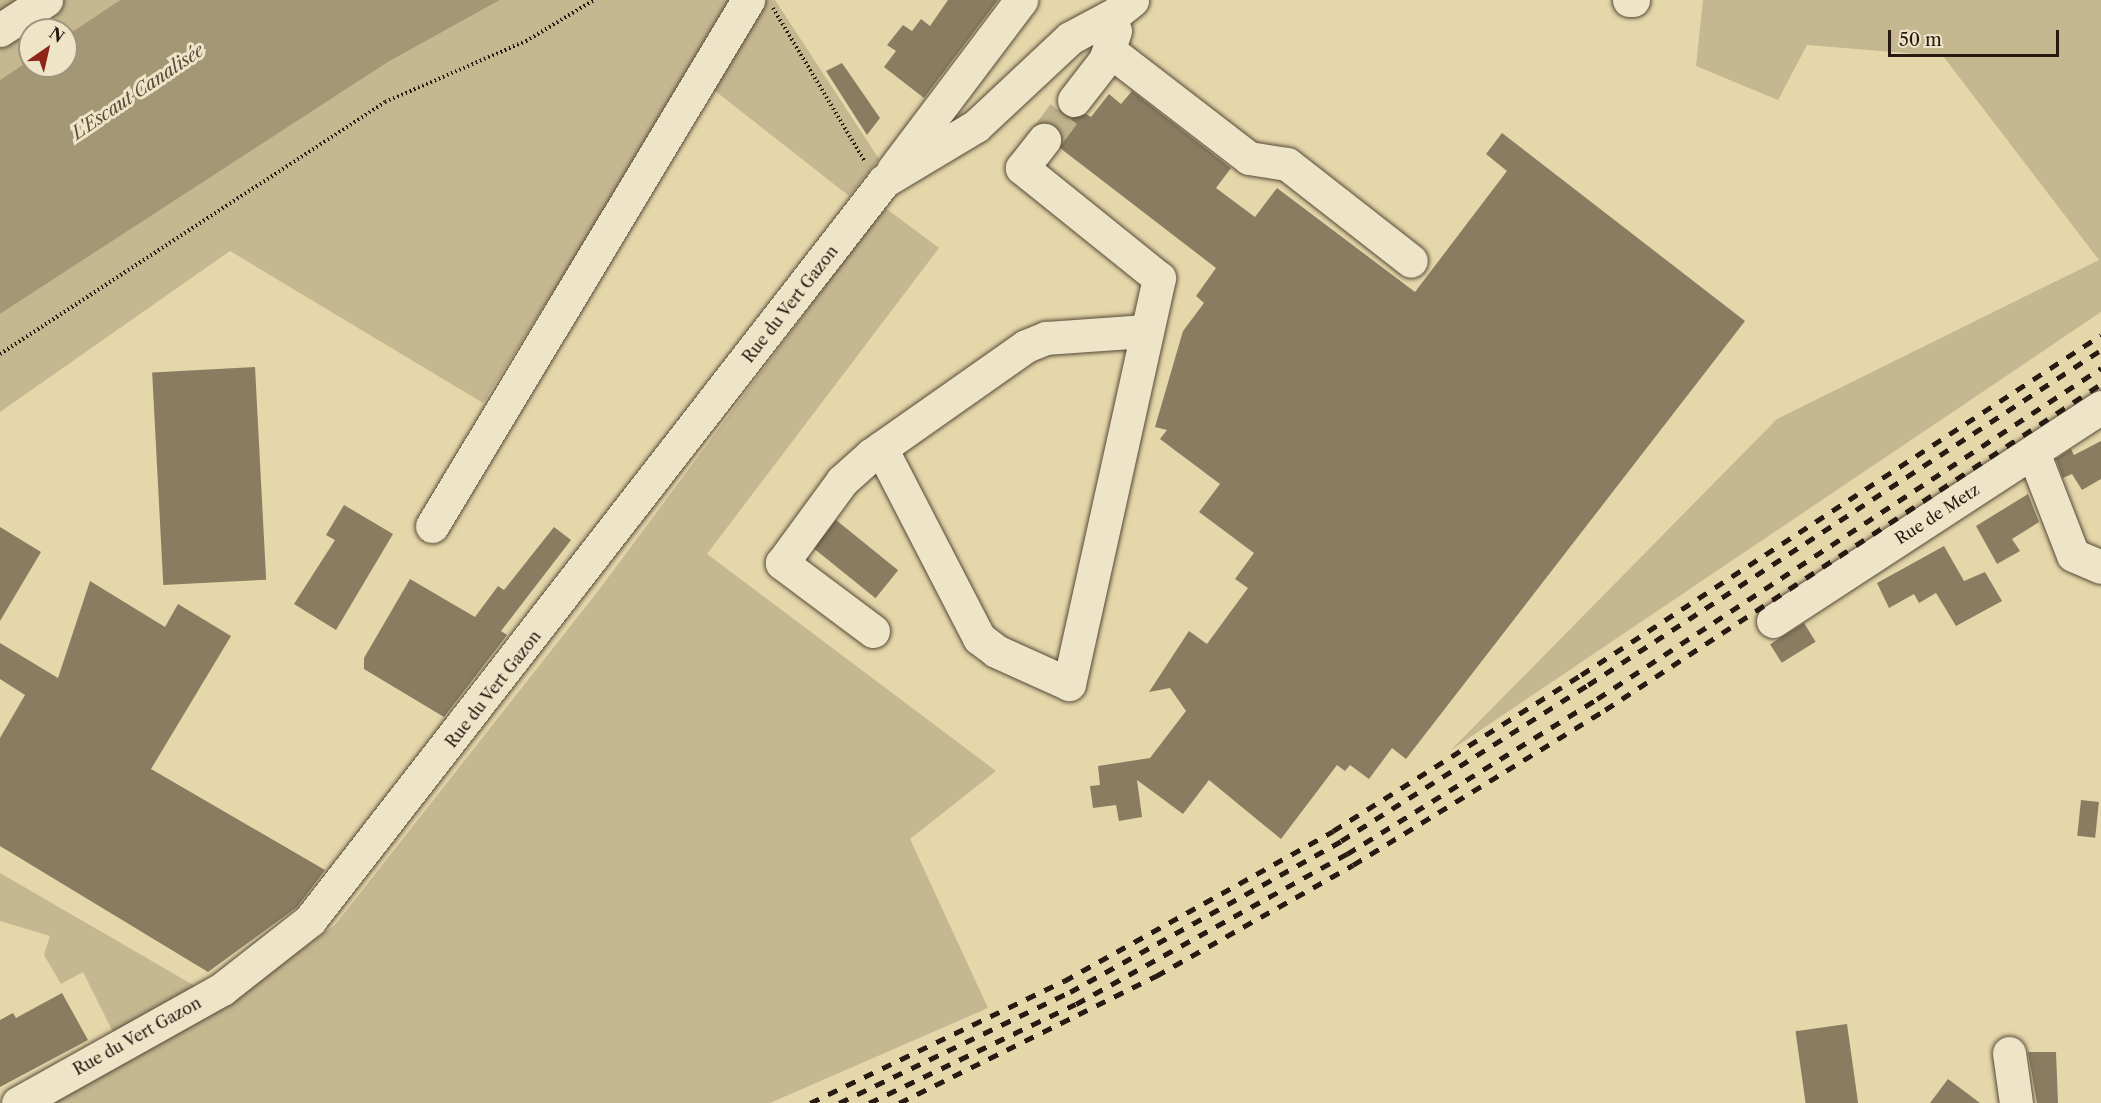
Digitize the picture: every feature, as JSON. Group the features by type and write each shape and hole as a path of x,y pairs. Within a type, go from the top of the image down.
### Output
{"street":[{"path":"0,30 46,0"},
{"path":"432,526 748,0"},
{"name":"Rue du Vert Gazon","path":"18,1103 222,989 310,920 880,187 1021,0"},
{"path":"1074,100 1110,51 1127,4"},
{"name":"Rue du Vert Gazon","path":"880,187 976,126 1070,38 1127,4"},
{"path":"1110,51 1249,158 1287,164 1411,261"},
{"path":"880,448 979,638 996,651 1069,684 1159,278 1022,168 1044,140"},
{"path":"873,631 782,562 842,481 880,448 1026,346 1046,339 1147,331"},
{"name":"Rue de Metz","path":"1773,621 2101,407"},
{"path":"2033,452 2073,555 2101,567"},
{"path":"2008,1053 2016,1103"}],"path":[{"path":"0,354 385,102 526,41 594,0"},
{"path":"768,0 880,187"}],"shaded area":[{"path":"0,0 120,0 78,28 78,18 18,18 18,68 0,80"},
{"path":"500,0 775,0 879,159 849,196 691,72 483,403 230,251 0,412 0,314 388,62"},
{"path":"1703,0 2101,0 2101,312 1451,750 1777,419 2099,260 1943,56 1807,45 1778,100 1696,66"},
{"path":"884,207 939,248 707,554 996,771 910,839 988,1008 770,1103 43,1103 126,1058 83,972 61,984 44,955 50,936 0,921 0,873 226,1004 335,925 598,591"}],"water":[{"name":"L'Escaut Canalisée","path":"120,0 500,0 388,62 0,314 0,80 18,68 18,78 78,78 78,28"}],"building":[{"path":"948,0 998,0 924,98 884,67 896,51 887,45 903,25 912,31 921,19 930,26"},
{"path":"842,63 880,118 867,135 826,71"},
{"path":"1132,91 1231,168 1216,188 1255,217 1277,188 1415,292 1507,171 1486,154 1502,133 1745,321 1406,759 1392,748 1369,779 1350,765 1345,771 1337,765 1281,839 1209,780 1183,814 1137,780 1142,817 1119,821 1116,805 1093,808 1090,786 1100,785 1098,766 1150,758 1186,711 1170,688 1149,692 1189,631 1207,644 1248,588 1235,579 1254,553 1199,512 1220,484 1160,439 1167,430 1155,427 1183,331 1204,303 1196,296 1216,268 1060,148 1061,133 1049,122 1059,110 1071,118 1086,114 1091,117 1109,94 1121,104"},
{"path":"255,367 266,580 163,585 152,372"},
{"path":"2101,441 2101,479 2082,490 2072,474 2063,478 2056,459 2071,449 2074,455"},
{"path":"2028,494 2039,522 2012,539 2020,551 1997,564 1976,526"},
{"path":"344,505 393,534 336,630 294,604 335,540 326,535"},
{"path":"836,520 898,570 876,598 813,548"},
{"path":"0,527 41,552 0,621"},
{"path":"554,527 571,540 501,631 507,635 444,717 364,669 364,658 410,579 475,617 498,586 504,590"},
{"path":"1944,546 1964,581 1985,572 2002,601 1956,626 1936,593 1919,603 1914,594 1889,608 1877,583"},
{"path":"90,581 165,627 178,604 231,636 151,769 325,870 297,907 208,972 0,846 0,738 25,695 0,679 0,643 58,678"},
{"path":"1804,623 1816,642 1782,663 1770,644"},
{"path":"2081,800 2099,802 2095,838 2077,836"},
{"path":"62,993 88,1040 0,1087 0,1020 13,1013 16,1018"},
{"path":"1847,1024 1858,1103 1806,1103 1796,1031"},
{"path":"2028,1052 2056,1052 2058,1103 2037,1103"},
{"path":"1948,1079 1980,1103 1930,1103"}],"tunnel":[{"path":"1044,140 1074,100"}],"railway":[{"path":"810,1103 1064,981 1333,831 1581,675 2101,335"},
{"path":"839,1103 1070,992 1341,841 1588,685 2101,350"},
{"path":"869,1103 1076,1004 1347,854 1597,699 2101,368"},
{"path":"899,1103 1156,976 1353,865 1605,710 2101,384"}]}
